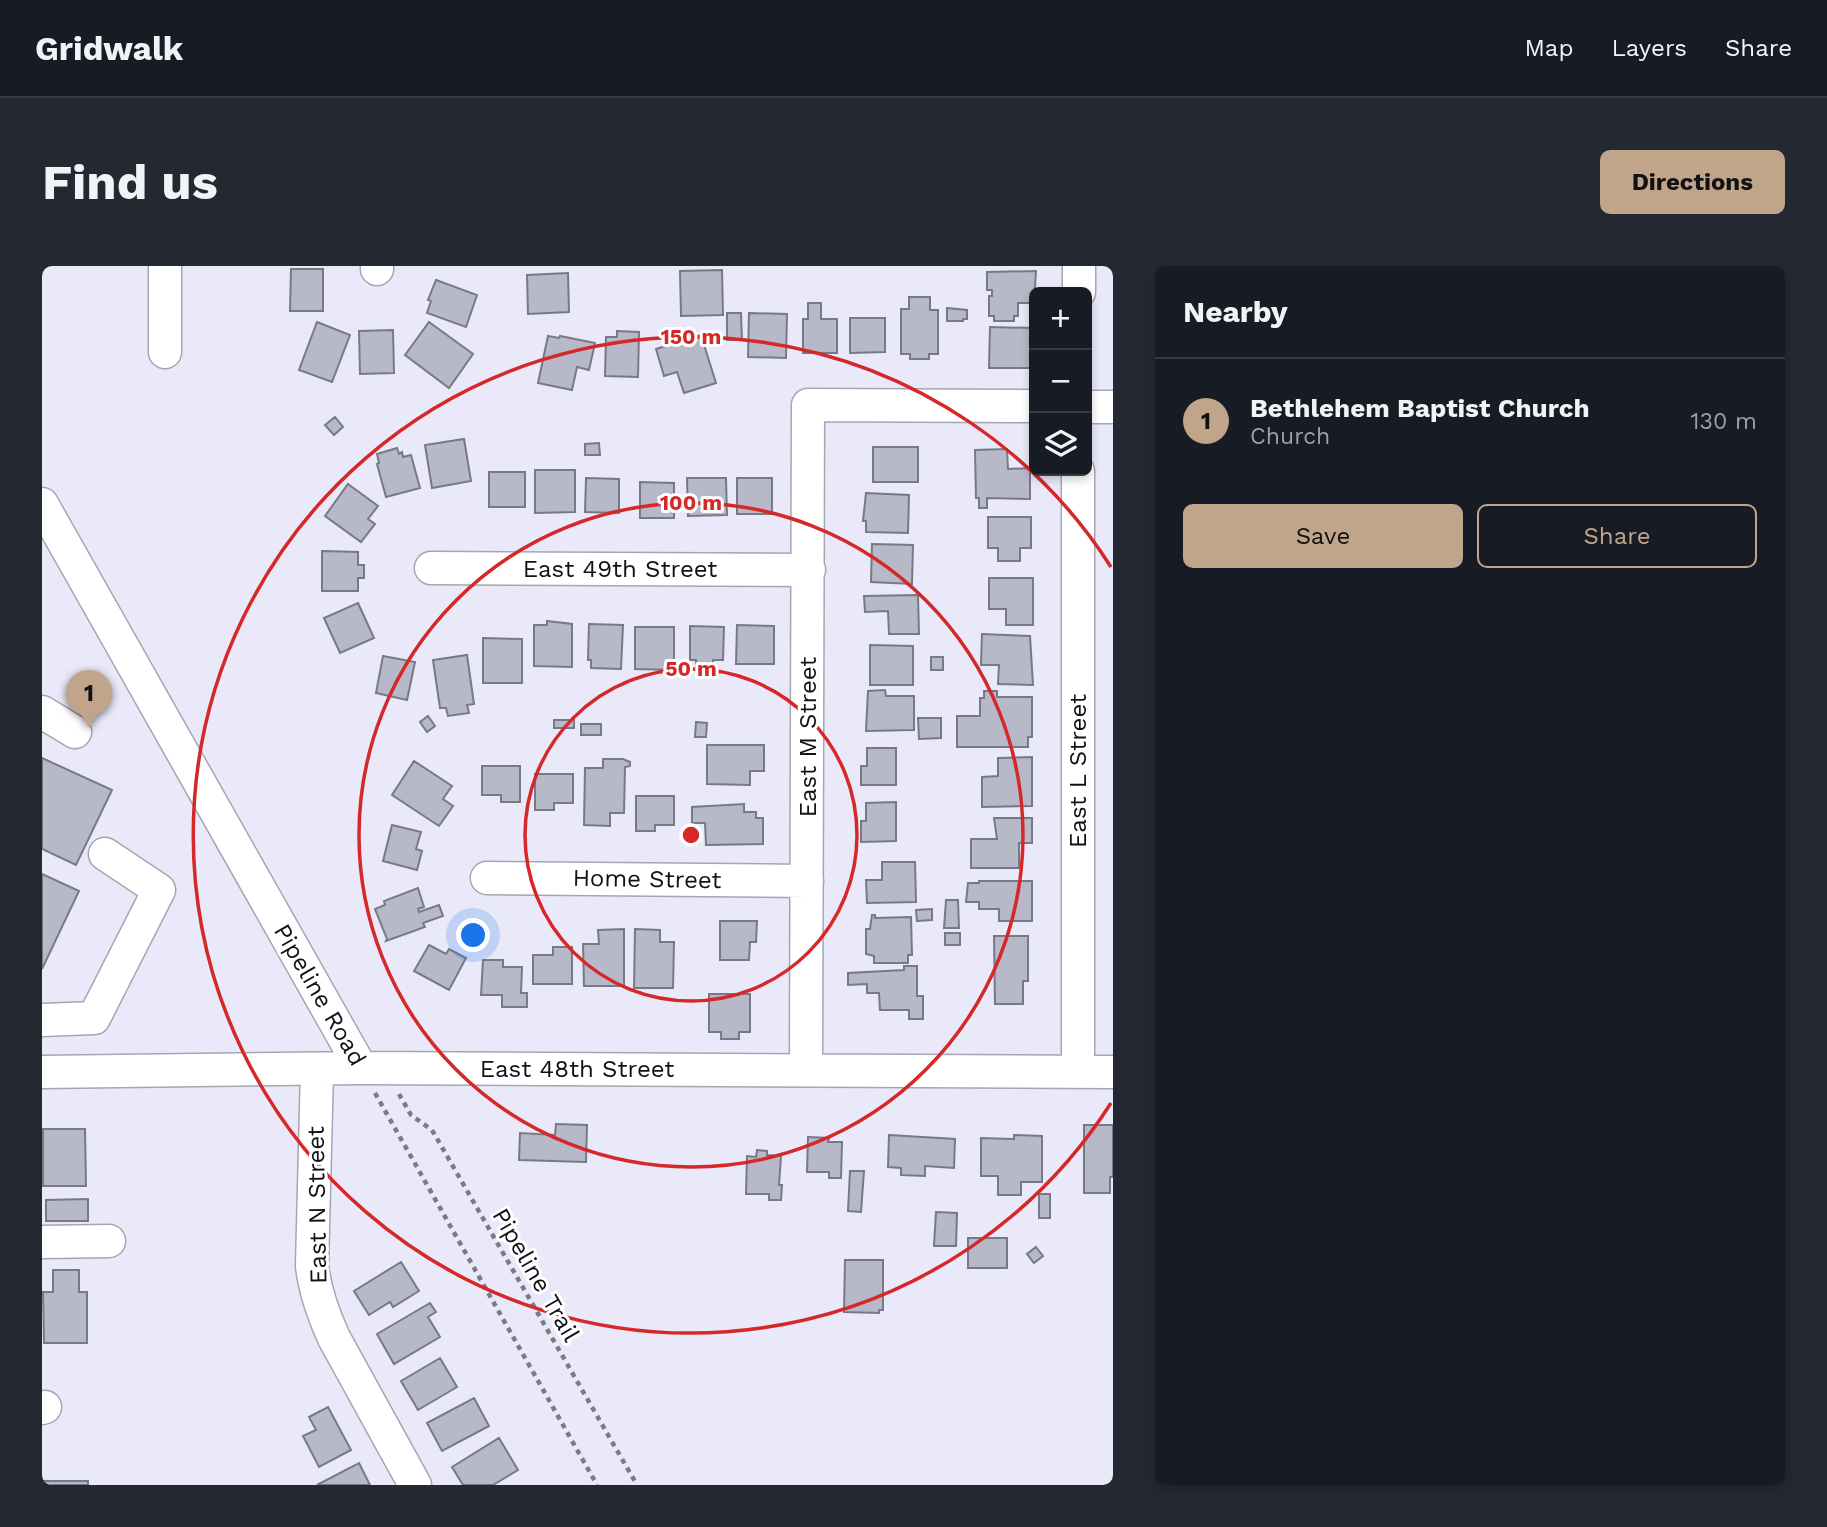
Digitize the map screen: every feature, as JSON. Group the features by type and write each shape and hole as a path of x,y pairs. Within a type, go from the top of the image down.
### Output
{"street":[{"path":"165,266 165,352"},
{"path":"1079,266 1079,287"},
{"name":"East M Street","path":"806,1069 808,405 1029,406"},
{"path":"1092,407 1113,407"},
{"name":"East L Street","path":"1078,476 1078,1072"},
{"name":"Pipeline Road","path":"42,504 361,1068"},
{"name":"East 49th Street","path":"431,568 808,570"},
{"path":"42,712 75,732"},
{"path":"42,1020 94,1018 159,890 105,855"},
{"name":"Home Street","path":"487,878 807,881"},
{"name":"East 48th Street","path":"42,1072 361,1068 1113,1072"},
{"name":"East N Street","path":"317,1069 312,1266 314,1283 334,1338 415,1485"},
{"path":"42,1242 109,1241"}],"path":[{"name":"Pipeline Road","path":"361,1068 597,1485"},
{"name":"Pipeline Trail","path":"396,1090 411,1115 432,1130 637,1485"}],"building":[{"path":"291,269 323,269 323,311 290,311"},
{"path":"722,270 723,315 681,316 680,271"},
{"path":"1036,271 1035,287 1029,287 1029,303 1018,303 1018,316 1014,316 1014,321 994,321 994,316 989,316 989,296 992,296 992,290 987,290 987,272"},
{"path":"568,273 569,312 528,314 527,275"},
{"path":"436,280 477,295 466,327 427,313 431,301 428,300"},
{"path":"909,297 930,297 930,310 938,310 938,354 929,354 929,359 910,359 910,354 901,354 901,309 909,309"},
{"path":"808,303 821,303 821,319 837,319 837,353 803,353 803,319 808,319"},
{"path":"947,308 967,310 967,319 947,321"},
{"path":"727,313 741,313 742,340 727,340"},
{"path":"749,313 787,314 786,358 748,357"},
{"path":"850,318 885,318 885,352 850,353"},
{"path":"317,322 350,335 332,382 299,370"},
{"path":"429,322 473,354 449,388 405,355"},
{"path":"990,327 1029,328 1029,368 989,368"},
{"path":"393,330 394,373 360,374 359,331"},
{"path":"617,331 639,332 638,377 605,376 606,337 617,337"},
{"path":"701,335 716,383 684,393 677,372 664,376 656,349"},
{"path":"548,336 595,343 589,370 577,367 572,390 538,383"},
{"path":"335,417 343,427 334,435 325,425"},
{"path":"464,439 471,481 432,488 425,445"},
{"path":"599,443 600,455 585,455 585,444"},
{"path":"873,447 918,447 918,482 873,482"},
{"path":"397,448 403,457 411,455 420,488 386,497 377,454"},
{"path":"1007,449 1008,469 1029,468 1030,499 987,498 987,508 979,508 979,498 976,498 975,450"},
{"path":"535,470 575,470 575,512 535,513"},
{"path":"489,472 525,472 525,507 489,507"},
{"path":"586,478 619,479 619,513 585,512"},
{"path":"687,478 726,478 727,515 688,516"},
{"path":"737,478 772,478 772,514 737,514"},
{"path":"640,482 674,483 674,518 640,518"},
{"path":"348,484 378,506 368,519 375,524 361,542 325,516"},
{"path":"866,493 909,495 908,533 866,532 866,521 863,521"},
{"path":"988,517 1031,517 1031,548 1020,548 1020,561 998,561 998,548 988,548"},
{"path":"872,544 913,545 912,584 871,582"},
{"path":"322,551 358,552 358,565 364,565 364,578 358,578 358,591 322,591"},
{"path":"989,578 1033,578 1033,625 1006,625 1006,609 989,609"},
{"path":"918,595 919,634 889,634 888,611 865,612 864,596"},
{"path":"358,603 374,638 340,653 324,618"},
{"path":"547,621 572,624 572,667 534,666 534,625 547,625"},
{"path":"589,624 623,625 621,669 591,668 591,660 588,660"},
{"path":"737,625 774,626 774,664 736,664"},
{"path":"690,626 724,627 723,660 713,660 713,671 696,671 696,660 690,660"},
{"path":"635,627 674,627 674,670 635,669"},
{"path":"982,634 1030,636 1033,685 998,684 999,665 981,665"},
{"path":"483,638 522,639 522,683 483,683"},
{"path":"870,645 913,646 913,685 870,685"},
{"path":"467,655 474,704 467,705 469,713 448,716 446,708 440,708 433,660"},
{"path":"383,656 415,662 407,700 376,693"},
{"path":"931,657 943,657 943,670 931,670"},
{"path":"885,690 886,696 914,696 914,730 866,731 868,691"},
{"path":"984,691 997,691 997,697 1032,697 1032,737 1028,737 1028,747 957,747 957,716 980,716 980,698 984,698"},
{"path":"428,716 435,726 427,732 420,722"},
{"path":"918,718 941,718 941,738 919,739"},
{"path":"554,720 574,720 574,728 554,728"},
{"path":"696,722 707,723 706,737 695,737"},
{"path":"581,724 601,724 601,735 581,735"},
{"path":"707,745 764,745 764,771 750,771 750,785 707,784"},
{"path":"867,748 896,748 896,785 861,785 861,766 867,766"},
{"path":"1032,757 1032,806 982,807 982,777 998,776 998,758"},
{"path":"42,758 112,790 76,865 42,849"},
{"path":"603,759 623,759 630,762 630,766 625,767 624,813 610,813 610,826 584,825 585,768 603,768"},
{"path":"414,761 452,786 443,799 453,806 439,826 392,795"},
{"path":"482,766 520,766 520,802 501,802 501,795 482,795"},
{"path":"535,774 573,774 573,803 554,803 554,810 535,810"},
{"path":"636,796 674,796 674,825 655,825 655,831 636,831"},
{"path":"896,802 896,841 861,842 861,821 866,821 866,803"},
{"path":"744,804 744,812 756,812 756,818 763,818 763,844 706,845 705,823 692,823 692,807"},
{"path":"994,818 1032,818 1032,843 1019,843 1019,868 971,868 971,839 997,839"},
{"path":"392,825 421,832 416,849 422,851 417,870 383,861"},
{"path":"882,862 915,862 916,902 867,903 866,880 882,880"},
{"path":"42,874 79,891 42,969"},
{"path":"1032,881 1032,921 999,921 999,909 979,909 979,902 966,902 968,883"},
{"path":"418,888 424,907 418,909 419,912 439,905 443,916 423,923 425,927 386,941 375,909 385,905 384,901"},
{"path":"946,900 958,900 959,928 944,928"},
{"path":"932,909 932,920 917,921 916,910"},
{"path":"872,915 875,915 875,918 911,917 912,955 908,955 908,963 874,963 874,956 866,954 866,929 870,929"},
{"path":"720,921 757,921 756,942 750,942 749,960 720,960"},
{"path":"624,929 624,986 584,986 583,944 599,944 598,930"},
{"path":"635,929 660,930 660,942 674,942 673,988 634,988"},
{"path":"945,933 960,933 960,945 945,945"},
{"path":"994,936 1028,936 1028,981 1023,981 1023,1004 995,1004"},
{"path":"429,945 446,954 449,949 466,958 449,990 414,971"},
{"path":"553,947 572,947 572,984 533,984 533,955 553,955"},
{"path":"483,960 503,960 503,967 522,967 521,993 527,993 527,1007 502,1007 502,995 481,995"},
{"path":"904,966 917,966 917,996 923,996 923,1019 909,1019 909,1010 880,1010 879,993 867,993 867,984 848,985 848,973 904,970"},
{"path":"709,994 750,994 750,1032 739,1032 739,1039 721,1039 721,1032 709,1032"},
{"path":"556,1124 587,1125 586,1162 519,1160 520,1133 555,1135"},
{"path":"1084,1125 1113,1125 1113,1177 1110,1177 1110,1193 1084,1193"},
{"path":"43,1129 85,1129 86,1186 43,1186"},
{"path":"889,1135 955,1139 954,1168 925,1166 925,1176 901,1175 901,1168 888,1167"},
{"path":"1014,1135 1042,1136 1042,1182 1021,1182 1021,1195 998,1195 998,1176 981,1176 981,1138 1014,1139"},
{"path":"808,1137 842,1142 841,1178 829,1178 829,1172 807,1172"},
{"path":"757,1150 767,1151 767,1155 781,1156 781,1200 769,1200 769,1194 746,1194 747,1156 756,1157"},
{"path":"850,1171 864,1171 861,1212 848,1211"},
{"path":"1039,1194 1050,1194 1050,1218 1039,1218"},
{"path":"88,1199 88,1221 46,1221 46,1200"},
{"path":"936,1212 957,1213 956,1246 934,1246"},
{"path":"968,1238 1007,1238 1007,1268 968,1268"},
{"path":"1036,1247 1043,1256 1034,1263 1027,1254"},
{"path":"845,1260 883,1260 883,1310 879,1310 879,1313 844,1312"},
{"path":"401,1262 419,1291 393,1307 390,1302 369,1315 354,1291"},
{"path":"53,1270 79,1270 79,1292 87,1292 87,1343 44,1343 43,1292 53,1292"},
{"path":"430,1303 436,1312 428,1317 440,1337 394,1364 377,1334"},
{"path":"440,1358 457,1387 418,1410 401,1381"},
{"path":"474,1398 489,1426 442,1451 427,1423"},
{"path":"328,1407 351,1450 319,1467 303,1436 316,1430 309,1417"},
{"path":"499,1438 518,1470 493,1485 463,1485 452,1467"},
{"path":"359,1463 370,1485 317,1485"},
{"path":"45,1481 88,1481 88,1485 45,1485"}],"place":[{"name":"Bethlehem Baptist Church","path":"89,728"}]}
